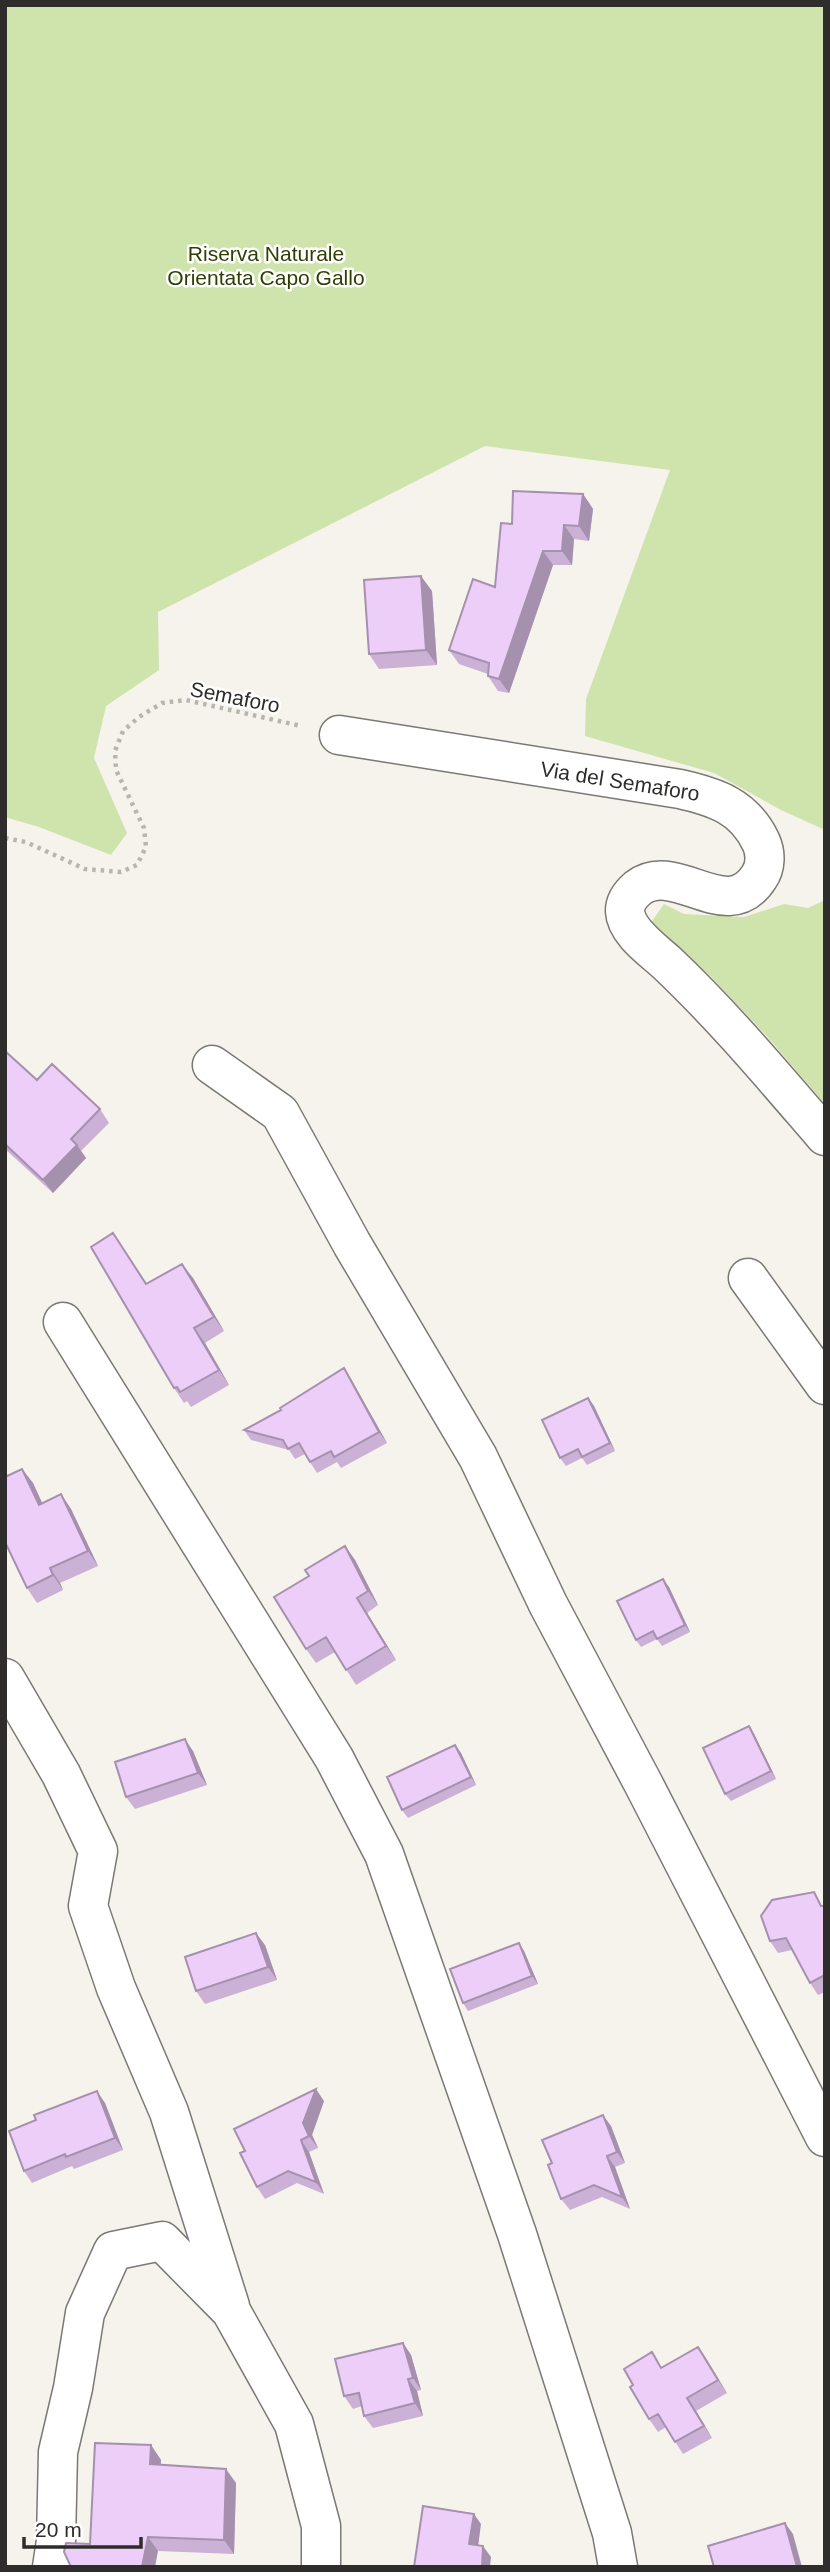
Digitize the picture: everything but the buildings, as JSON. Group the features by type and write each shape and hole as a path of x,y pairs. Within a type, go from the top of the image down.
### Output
{"street":[{"name":"Via del Semaforo","path":"340,735 680,789 718,799 729,805 747,823 761,843 765,858 762,873 754,886 742,893 711,895 670,880 658,879 647,882 631,894 625,912 635,932 691,986 825,1136"},
{"path":"212,1065 280,1113 352,1244 478,1457 548,1604 825,2137"},
{"path":"748,1278 825,1385"},
{"path":"63,1322 334,1758 384,1854 517,2234 612,2533 618,2567"},
{"path":"5,1678 61,1774 98,1851 88,1906 116,1988 169,2112 231,2311 294,2424 321,2526 321,2567"},
{"path":"52,2567 56,2541 58,2452 73,2388 85,2313 113,2251 162,2241 231,2311"}],"path":[{"name":"Semaforo","path":"5,838 26,842 85,869 121,872 137,865 146,846 144,828 116,770 115,751 123,731 162,703 186,700 340,735"}],"green space":[{"name":"Riserva Naturale Orientata Capo Gallo","path":"5,5 825,5 825,830 781,810 714,773 585,736 586,699 670,470 485,446 158,612 159,670 106,706 94,758 127,833 111,855 5,817"},
{"path":"825,900 825,1104 710,976 650,924 664,904 684,914 744,917 784,904 808,908"}]}
